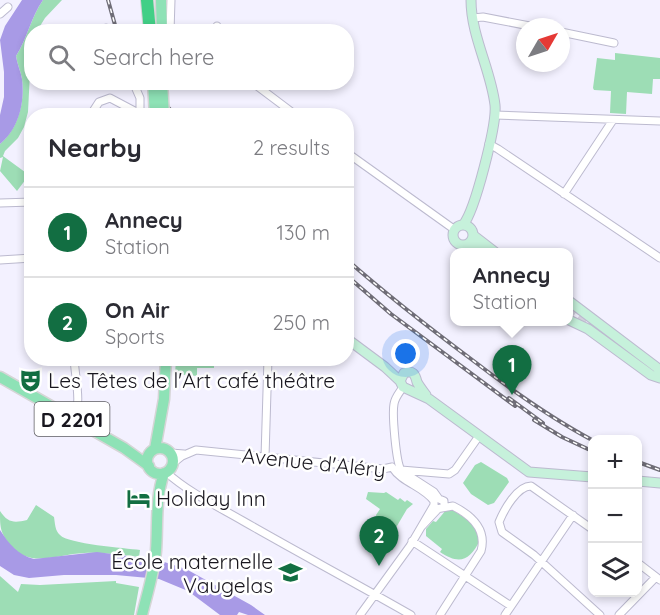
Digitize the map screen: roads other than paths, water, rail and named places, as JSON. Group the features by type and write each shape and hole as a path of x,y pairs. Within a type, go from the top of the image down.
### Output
{"highway":[{"path":"147,0 150,24"}],"main road":[{"path":"152,24 153,0"},
{"path":"161,0 162,24"},
{"path":"466,233 477,210 477,197 495,115 495,102 473,18 471,0"},
{"path":"153,90 155,108"},
{"path":"162,90 164,108"},
{"path":"466,233 480,248"},
{"path":"466,233 489,248"},
{"path":"573,304 660,370"},
{"path":"573,317 591,324 601,332"},
{"path":"573,322 588,329 651,375 660,378"},
{"path":"354,344 529,472 588,477"},
{"path":"142,615 152,559 157,508 169,463 164,444 166,366"},
{"name":"D 2201","path":"0,377 124,448 150,468"},
{"path":"157,508 148,458 153,450 164,399"},
{"name":"D 2201","path":"124,448 153,450"},
{"path":"153,450 169,463"},
{"path":"150,468 157,473 169,463"},
{"path":"642,481 660,483"}],"street":[{"path":"170,24 171,0"},
{"path":"0,14 8,7"},
{"path":"473,18 483,17 516,23"},
{"path":"570,34 614,43"},
{"path":"136,90 141,108"},
{"path":"263,90 286,108"},
{"path":"95,108 99,102 110,98 129,108"},
{"path":"495,115 660,121"},
{"path":"564,194 613,120"},
{"path":"489,144 660,258"},
{"path":"354,157 466,233"},
{"path":"0,203 24,202"},
{"path":"0,260 24,258"},
{"path":"70,418 77,413 75,366"},
{"path":"265,457 268,366"},
{"path":"401,470 395,447 394,404 407,382"},
{"name":"Avenue d'Aléry","path":"401,470 452,473 479,436"},
{"path":"392,467 395,447"},
{"name":"Avenue d'Aléry","path":"169,463 196,450 383,469 392,467 398,475 430,495 438,504"},
{"path":"169,463 184,486 342,578 411,615"},
{"name":"Avenue d'Aléry","path":"401,470 434,492 438,504"},
{"path":"588,526 531,486 520,490 500,519 499,526 502,532 540,561 600,615"},
{"path":"360,615 438,504 454,507 472,519 480,529 482,546 440,615"},
{"path":"505,615 573,515"},
{"path":"411,541 511,606"},
{"path":"619,615 658,579 642,566"}],"tunnel":[{"path":"573,310 590,323"},
{"path":"601,332 643,362"}],"railway":[{"path":"108,0 115,24"},
{"path":"152,90 169,108"},
{"path":"354,266 407,310 500,381 588,438"},
{"path":"354,282 391,314 515,406"},
{"path":"509,398 543,423"},
{"path":"534,420 588,449"},
{"path":"642,463 660,470"}],"place":[{"name":"Les Têtes de l'Art café théâtre","path":"30,380"},
{"name":"Annecy","path":"512,395"},
{"name":"Holiday Inn","path":"138,498"},
{"name":"On Air","path":"379,566"},
{"name":"École maternelle Vaugelas","path":"291,573"}]}
